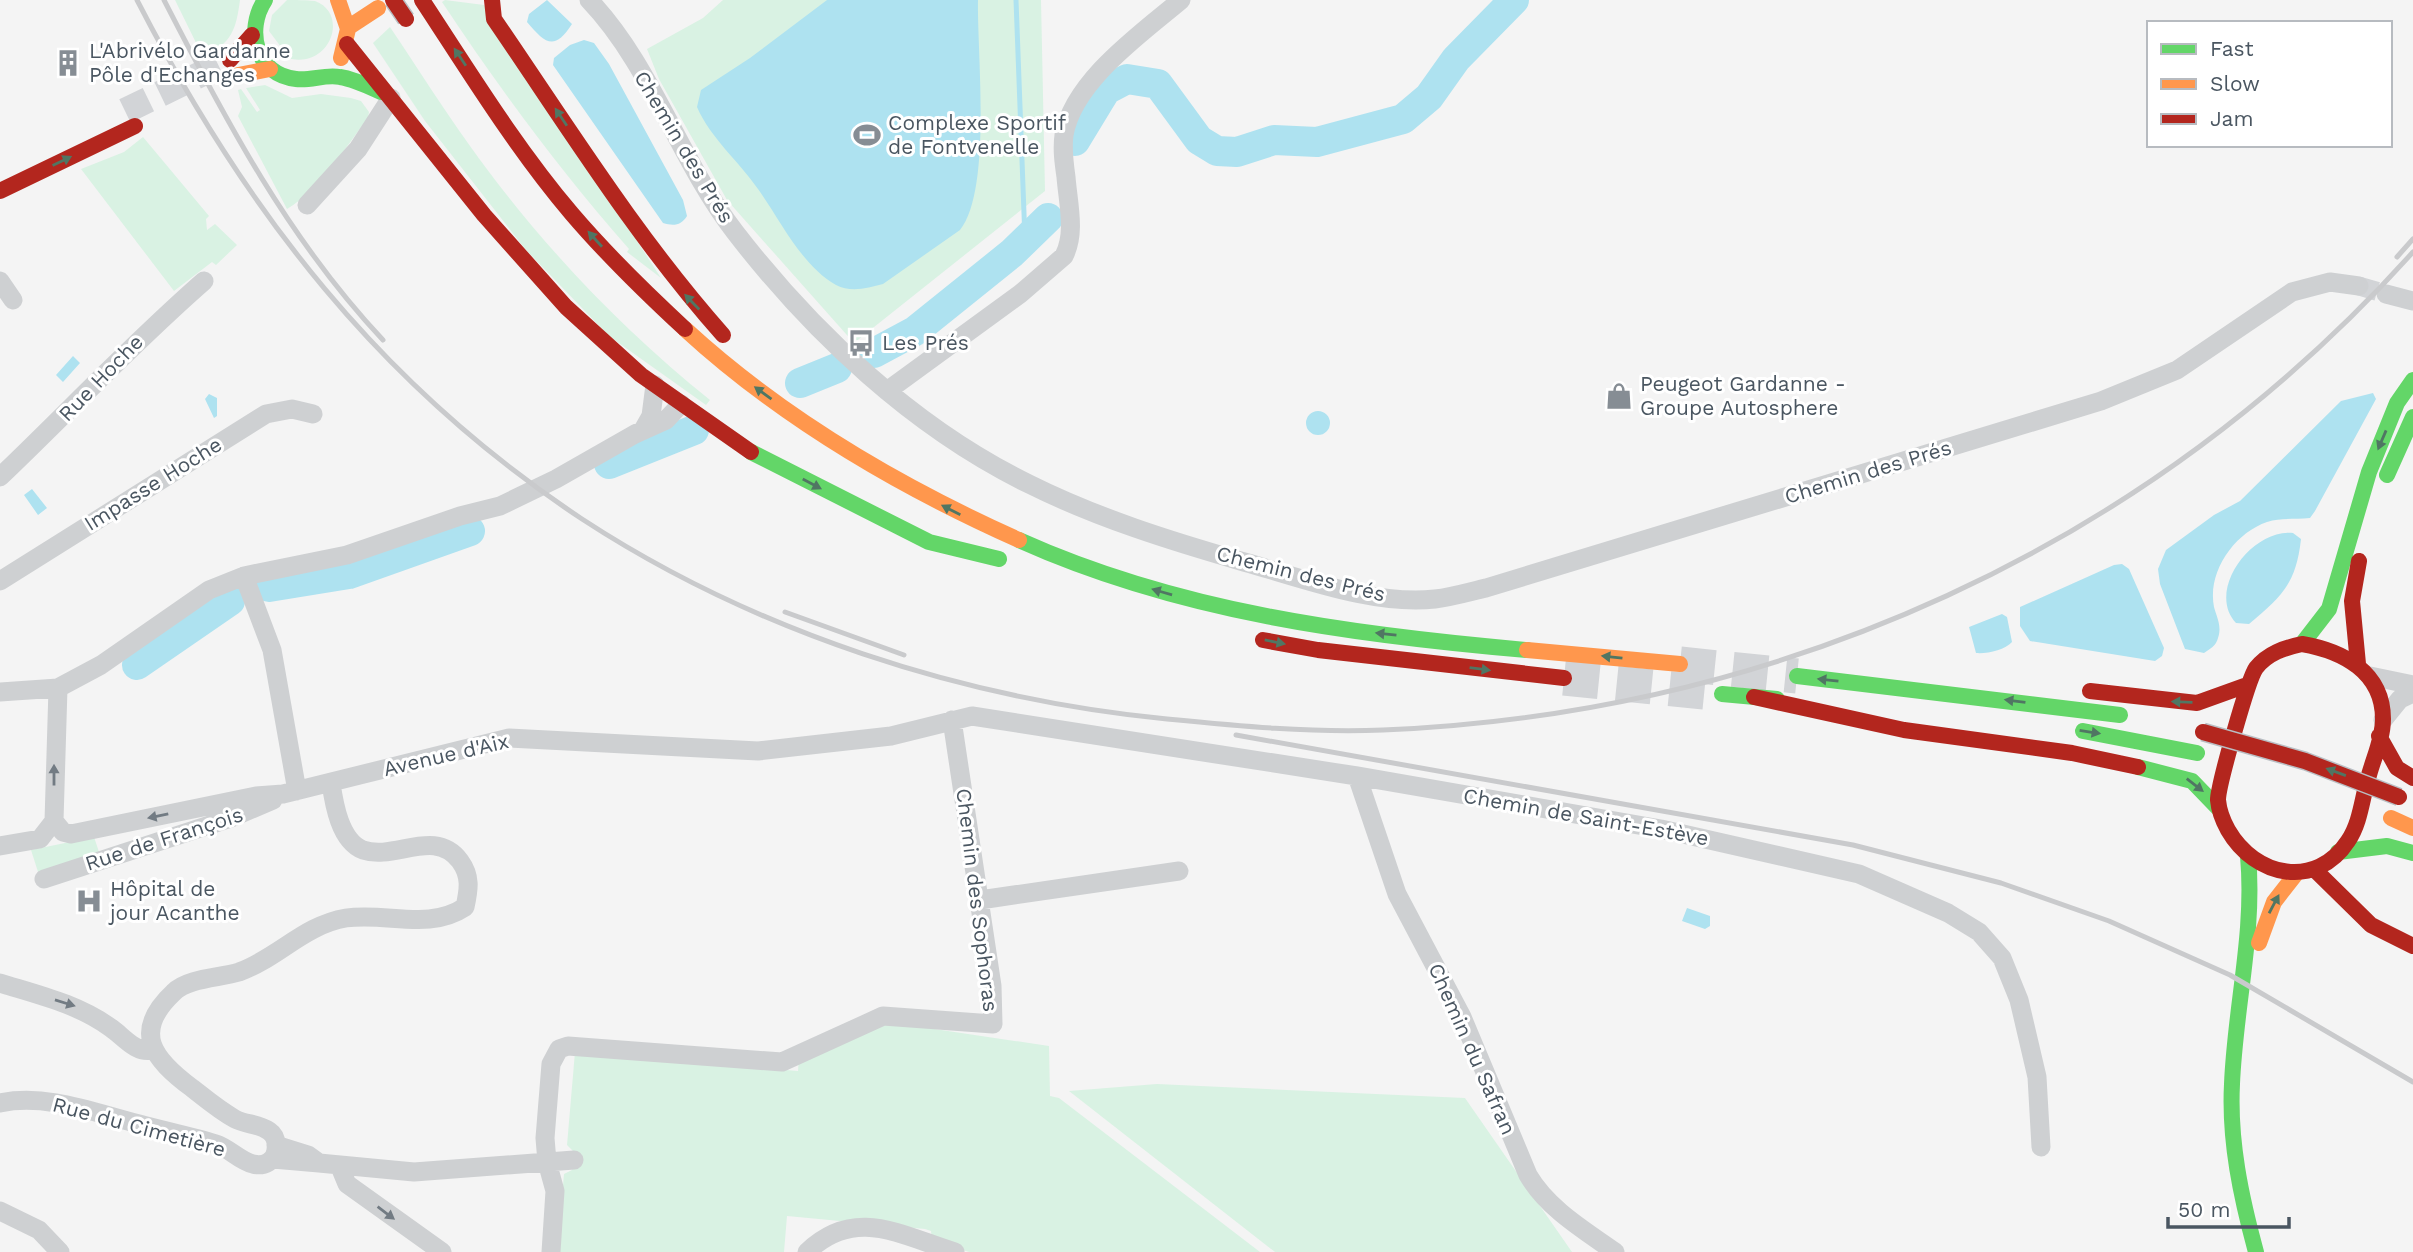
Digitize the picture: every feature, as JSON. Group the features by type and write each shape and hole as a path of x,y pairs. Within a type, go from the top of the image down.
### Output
{"main road":[{"path":"265,0 254,19 252,35 258,54 270,69 295,80 337,76 388,96"},
{"path":"321,76 339,62 347,44 349,27 338,0"},
{"path":"393,0 409,25"},
{"path":"492,0 494,19 616,197 681,290 731,343"},
{"path":"425,4 525,154 616,262 741,378 818,433 880,472 984,526 1084,568 1168,593 1289,621 1680,664"},
{"path":"349,27 378,8"},
{"path":"230,60 252,35"},
{"path":"347,44 505,239 573,315 655,385 751,452 929,542 1004,561 871,494"},
{"path":"238,75 270,69"},
{"path":"0,191 135,126"},
{"path":"759,369 788,395 818,433"},
{"path":"2302,644 2329,609 2368,472 2398,403 2413,380"},
{"path":"1754,697 1904,730 2072,753 2174,774 2192,781 2218,808 2230,834 2248,856 2270,869 2295,874 2316,872 2338,852 2352,833 2381,728 2381,701 2364,670 2352,617 2353,587 2375,506 2413,417"},
{"path":"1245,636 1318,650 1564,678"},
{"path":"2218,808 2218,797 2247,685 2258,664 2276,650 2302,644 2335,650 2364,670"},
{"path":"1797,676 2136,717"},
{"path":"1859,683 1969,680"},
{"path":"2078,689 2197,702 2247,685"},
{"path":"1722,694 1905,712"},
{"path":"2381,728 2397,768 2413,778"},
{"path":"2069,729 2197,753 2236,764"},
{"path":"2197,730 2305,761 2406,801"},
{"path":"2343,799 2413,828"},
{"path":"2338,852 2387,846 2413,853"},
{"path":"2248,856 2252,924 2233,1065 2231,1119 2235,1163 2256,1252"},
{"path":"2316,872 2362,919 2386,936 2413,946"},
{"path":"2239,1015 2267,918 2280,892 2295,874"}],"street":[{"name":"Chemin des Prés","path":"589,0 615,27 700,180 734,232 806,315 887,391 999,468 1028,484 1103,517 1180,543 1337,588 1395,598 1433,599 1486,589 2101,401 2177,370 2292,292 2313,285 2350,285"},
{"path":"887,391 1020,294 1064,256 1068,248 1070,225 1063,148 1068,119 1082,95 1117,53 1181,0"},
{"path":"307,205 358,149 388,96"},
{"path":"0,281 13,300"},
{"name":"Rue Hoche","path":"0,477 85,396 144,334 204,281"},
{"path":"2386,293 2413,301"},
{"path":"643,430 651,416 655,385"},
{"path":"0,692 58,688 101,665 209,590 347,555 460,516 500,506 666,420 681,404"},
{"name":"Impasse Hoche","path":"0,581 266,414 292,409 313,414"},
{"path":"246,581 272,650 290,793"},
{"path":"2364,670 2413,685"},
{"path":"0,846 40,839 54,821 58,688"},
{"path":"2381,728 2400,699 2413,692"},
{"name":"Chemin de Saint-Estève","path":"952,720 972,716 1357,776 1661,829 1859,874 1948,913 1989,941 2002,958 2014,984 2037,1077 2041,1147"},
{"name":"Avenue d'Aix","path":"54,821 63,832 71,834 256,796 290,793 509,738 758,751 891,736 952,720"},
{"name":"Chemin des Sophoras","path":"547,1162 545,1138 551,1064 559,1049 568,1046 782,1062 883,1016 993,1024 992,986 952,720"},
{"name":"Chemin du Safran","path":"1357,776 1393,884 1458,1008 1528,1175 1536,1189 1554,1207 1615,1252"},
{"path":"275,1152 270,1132 256,1124 238,1121 220,1110 169,1071 152,1051 149,1038 162,1003 178,988 239,972 263,961 303,932 322,923 367,917 437,920 452,916 465,907 468,873 458,858 446,848 429,844 379,852 360,849 344,833 331,783"},
{"name":"Rue de François","path":"44,879 246,813 290,793"},
{"path":"980,900 1179,871"},
{"path":"0,983 76,1007 110,1027 139,1050 152,1051"},
{"name":"Rue du Cimetière","path":"0,1103 50,1101 217,1144 254,1165 267,1163 275,1152 340,1167 414,1172 573,1160"},
{"path":"547,1162 555,1191 551,1252"},
{"path":"340,1167 347,1184 442,1252"},
{"path":"0,1210 38,1230 60,1252"},
{"path":"807,1252 821,1238 841,1228 865,1227 877,1227 955,1252"}],"green space":[{"path":"175,0 240,0 237,20 231,34 213,52 203,57"},
{"path":"287,0 315,1 326,8 332,17 330,40 323,50 313,57 300,60 284,57 284,51 269,31 272,15"},
{"path":"445,0 484,5 661,278 627,252 629,249 603,220 508,97 442,2"},
{"name":"Complexe Sportif de Fontvenelle","path":"723,0 1041,0 1045,191 854,343 727,200 659,79 647,49 703,18"},
{"path":"390,27 470,146 523,216 612,313 710,400 706,405 609,336 526,250 425,121 373,43"},
{"path":"265,85 292,98 321,94 351,98 361,101 369,112 368,118 321,180 287,209 238,116 242,107 238,90 241,89 257,112 260,110 246,88"},
{"path":"143,137 209,216 206,219 207,230 215,224 237,245 216,265 212,262 174,291 81,169 124,152"},
{"path":"94,837 100,855 39,875 31,850"},
{"path":"881,1021 1049,1046 1050,1096 1059,1098 1260,1252 969,1252 932,1240 931,1231 925,1229 787,1216 784,1252 557,1252 564,1174 572,1170 574,1152 567,1145 575,1052 798,1071 799,1058"},
{"path":"1157,1084 1465,1098 1572,1252 1275,1252 1069,1091"}],"water":[{"path":"547,0 572,24 566,33 555,41 544,39 527,22 529,14"},
{"name":"Complexe Sportif de Fontvenelle","path":"827,0 978,0 981,120 976,185 970,211 960,230 883,284 860,289 836,285 812,266 792,242 750,178 717,139 697,107 701,90 750,58"},
{"path":"584,40 594,43 609,64 683,200 687,216 679,223 663,223 553,65 554,58 570,45"},
{"path":"73,356 80,363 63,382 56,375"},
{"path":"2373,393 2376,399 2310,518 2267,522 2255,527 2234,544 2219,567 2215,580 2214,607 2219,622 2217,641 2204,653 2185,649 2160,584 2158,569 2166,550 2214,515 2240,501 2341,401"},
{"path":"209,394 217,398 217,416 214,418 205,399"},
{"path":"1318,411 1329,418 1330,423 1323,434 1318,435 1307,428 1306,423 1313,412"},
{"path":"32,489 47,508 38,515 24,495"},
{"path":"2293,533 2301,539 2299,554 2286,588 2249,624 2236,623 2228,610 2226,595 2238,564 2262,541 2277,534"},
{"path":"2122,564 2129,569 2164,648 2162,656 2155,661 2030,641 2020,626 2020,607 2114,565"},
{"path":"2002,614 2007,617 2012,642 1996,651 1976,653 1969,627"},
{"path":"1687,908 1710,916 1710,926 1705,929 1682,921"}],"waterway":[{"path":"1016,0 1025,240"},
{"path":"1075,141 1106,90 1127,79 1158,84 1199,140 1217,151 1237,152 1274,140 1317,142 1403,119 1429,97 1456,59 1514,0"},
{"path":"874,353 915,331 1012,253 1048,218"},
{"path":"800,383 837,368"},
{"path":"609,464 694,430"},
{"path":"269,587 349,574 470,531"},
{"path":"137,665 230,601"}],"tunnel":[{"path":"125,111 230,60"},
{"path":"2359,286 2386,294"},
{"path":"1680,664 1797,676"},
{"path":"1564,678 1722,694"}],"railway":[{"path":"137,0 179,78 224,152 325,289 382,352 443,412 510,467 582,519 648,559 718,595 789,627 863,654 938,677 1014,695 1167,719 1275,728 1356,731 1530,717 1674,690 1813,649 1947,596 2075,529 2196,449 2309,357 2413,252"},
{"path":"164,0 211,90 289,220 349,302 383,340"},
{"path":"2397,257 2413,239"},
{"path":"785,612 904,655"},
{"path":"1236,735 1853,845 2001,883 2109,921 2230,975 2413,1082"}],"traffic: fast":[{"path":"265,0 259,12 255,37 263,60 271,69 282,76 296,79 329,76 345,78 381,92"},
{"path":"2302,644 2329,609 2369,472 2397,403 2413,380"},
{"path":"2387,475 2413,417"},
{"path":"751,452 929,542 999,559"},
{"path":"1019,540 1080,565 1142,585 1268,616 1397,637 1527,650"},
{"path":"1797,676 2120,715"},
{"path":"1722,694 1777,699"},
{"path":"2083,731 2197,753"},
{"path":"2138,767 2192,781 2218,808"},
{"path":"2338,852 2387,846 2413,853"},
{"path":"2248,856 2249,913 2234,1055 2232,1127 2237,1169 2256,1252"}],"traffic: slow":[{"path":"338,0 348,29 341,58"},
{"path":"349,27 378,8"},
{"path":"238,75 270,69"},
{"path":"685,329 762,392 843,448 930,497 1019,540"},
{"path":"1527,650 1680,664"},
{"path":"2391,818 2413,828"},
{"path":"2259,943 2274,902 2295,875"}],"traffic: jam":[{"path":"393,0 406,19"},
{"path":"422,0 494,110 551,189 613,259 685,329"},
{"path":"492,0 494,19 604,181 691,298 723,335"},
{"path":"230,60 252,35"},
{"path":"347,44 484,215 566,307 641,375 751,452"},
{"path":"0,191 135,126"},
{"path":"2358,664 2352,601 2359,561"},
{"path":"1263,640 1318,650 1564,678"},
{"path":"2302,644 2346,658 2368,676 2381,703 2383,726 2359,818 2348,841 2335,857 2320,867 2286,872 2269,867 2240,846 2224,823 2218,800 2234,733 2256,668 2277,652 2302,644"},
{"path":"2090,691 2197,703 2247,685"},
{"path":"1754,697 1904,730 2072,753 2138,767"},
{"path":"2203,732 2305,761 2399,797"},
{"path":"2379,736 2397,768 2413,778"},
{"path":"2316,871 2371,925 2413,946"}],"place":[{"name":"L'Abrivélo Gardanne Pôle d'Echanges","path":"68,63"},
{"name":"Complexe Sportif de Fontvenelle","path":"867,135"},
{"name":"Les Prés","path":"861,343"},
{"name":"Peugeot Gardanne - Groupe Autosphere","path":"1619,396"},
{"name":"Hôpital de jour Acanthe","path":"89,901"}]}
